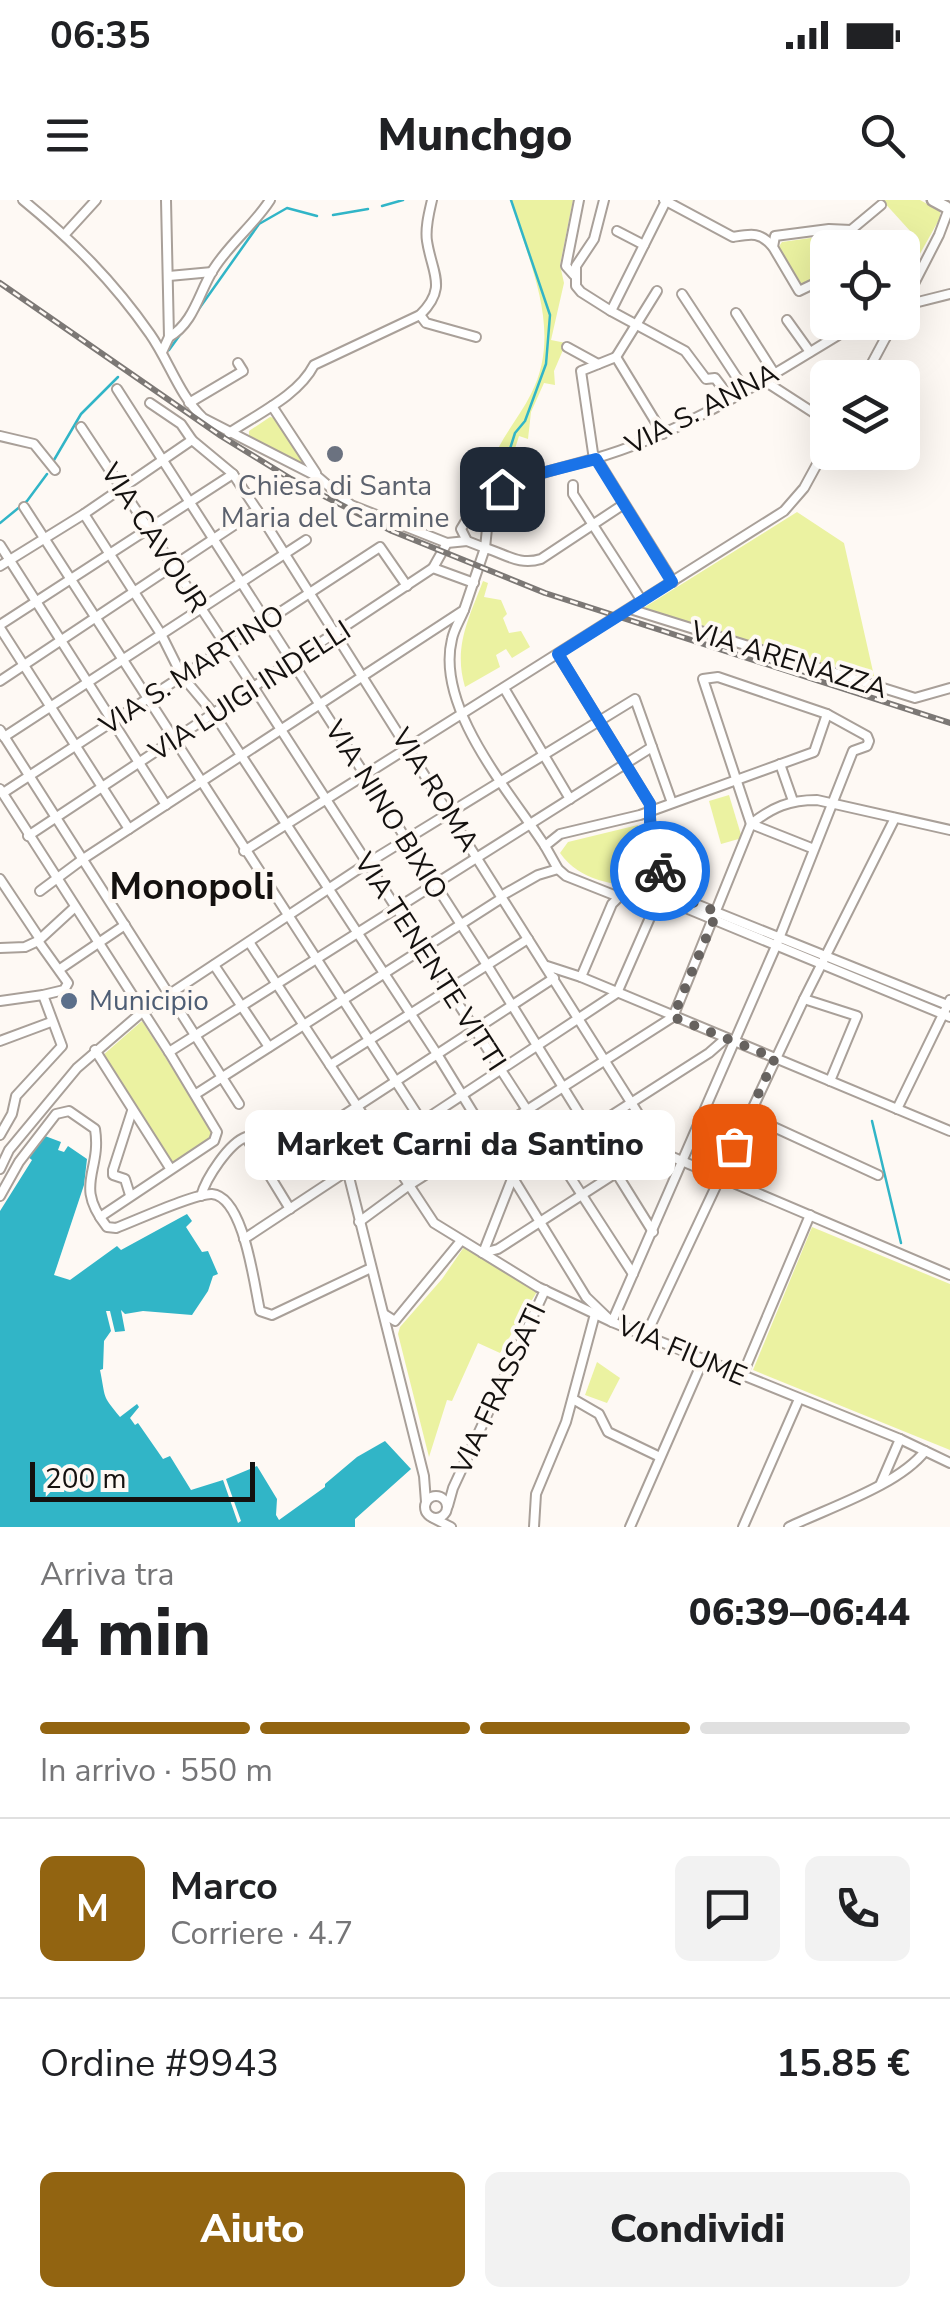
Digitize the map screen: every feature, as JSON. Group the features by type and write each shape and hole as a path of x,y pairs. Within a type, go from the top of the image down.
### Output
{"main road":[{"path":"933,200 948,211"}],"street":[{"path":"64,234 96,200"},
{"path":"162,352 170,336 166,200"},
{"path":"170,336 180,331 212,272 270,200"},
{"path":"229,434 272,406 309,375 314,365 420,315 436,295 436,272 426,238 432,200"},
{"path":"579,200 566,266 580,292 685,351 706,379 715,378 731,399"},
{"path":"574,275 594,238 604,200"},
{"path":"611,311 665,200 733,237 748,232 766,238 799,291 810,286"},
{"path":"26,201 120,293 152,336 189,403 203,418 318,477 351,504 443,543 467,541 520,563 541,559 624,504"},
{"path":"821,230 851,230 881,205"},
{"path":"920,273 948,211"},
{"path":"616,230 644,245"},
{"path":"772,247 775,236 810,231"},
{"path":"168,276 212,272"},
{"path":"657,291 616,357 581,371 580,380 596,459 672,582"},
{"path":"682,294 745,390"},
{"path":"920,302 950,294"},
{"path":"736,312 774,373"},
{"path":"420,315 426,323 476,337"},
{"path":"787,320 810,352"},
{"name":"VIA S. ANNA","path":"443,543 502,489 530,476 596,459 663,434 830,340"},
{"path":"567,347 598,364"},
{"path":"616,357 663,434"},
{"path":"189,403 243,371 238,363"},
{"path":"763,380 810,410"},
{"name":"VIA NINO BIXIO","path":"118,389 653,1232"},
{"name":"VIA ROMA","path":"150,403 182,424 192,440 233,474 258,510 662,1153"},
{"path":"272,406 318,477"},
{"name":"VIA CAVOUR","path":"80,427 326,800"},
{"path":"0,436 34,444 55,470"},
{"path":"0,566 192,440"},
{"path":"244,851 784,511 814,470"},
{"path":"128,829 0,626 233,474"},
{"path":"573,485 573,494 642,602"},
{"path":"483,504 489,508 485,548 452,638 450,656 462,714 558,870 619,897 660,894 779,935 949,1003 897,1110"},
{"path":"24,507 448,1162"},
{"path":"0,681 258,510"},
{"path":"84,514 161,634 182,676 214,714 437,1054 586,1297 612,1322 653,1232 730,1040 776,946 853,751 867,746 869,741 861,732 827,714 718,676 704,680 751,824 814,849"},
{"path":"466,520 461,529 467,541"},
{"path":"239,1104 1,735 306,540"},
{"path":"443,543 433,568 474,583"},
{"path":"0,544 166,805"},
{"name":"VIA S. MARTINO","path":"1,791 30,776 380,547 407,586"},
{"name":"VIA LUIGI INDELLI","path":"28,836 433,568"},
{"name":"VIA ARENAZZA","path":"630,609 914,698 950,688"},
{"path":"40,892 128,829 464,610"},
{"path":"244,1239 616,993 663,882 650,804 558,654"},
{"path":"504,688 570,799"},
{"path":"1,1163 95,1050 142,1012 366,864 635,699 672,803"},
{"path":"545,846 560,834 650,811 814,752 827,714"},
{"path":"170,1052 652,747"},
{"path":"780,764 793,801"},
{"path":"1,791 216,1127 217,1136 100,1217"},
{"name":"VIA TENENTE VITTI","path":"326,800 633,1274"},
{"path":"359,1222 408,1186 673,1017 751,824 773,807 817,800 950,830"},
{"path":"646,1335 775,1058 895,818"},
{"path":"196,1094 502,897 538,875 558,870"},
{"path":"0,879 60,969 67,987 0,1001"},
{"path":"581,977 612,904 619,897"},
{"path":"0,948 15,949 39,940 75,907"},
{"path":"716,916 776,946 946,1016"},
{"path":"60,969 125,925"},
{"path":"330,1065 528,939"},
{"name":"VIA FIUME","path":"250,942 434,1223 545,1290 612,1322 950,1462"},
{"path":"214,964 269,1048"},
{"path":"547,966 950,1131"},
{"path":"454,1527 427,1514 424,1476 347,1169 318,1126 356,1106 554,978"},
{"path":"0,1135 12,1114 16,1096 62,1046 43,995"},
{"path":"804,999 857,1016 830,1081"},
{"path":"0,1042 52,1022"},
{"path":"484,1253 512,1178 730,1040"},
{"path":"95,1050 170,1168"},
{"path":"130,1195 125,1180 114,1175 114,1170 133,1110"},
{"path":"0,1196 56,1114 69,1111 95,1129 89,1194 108,1226 116,1228 201,1196 214,1194 230,1203 244,1239 260,1311 265,1315 372,1268"},
{"path":"750,1116 878,1175"},
{"path":"201,1196 227,1148 246,1137 290,1209"},
{"path":"484,1253 498,1249 647,1152 662,1153 950,1275"},
{"path":"742,1376 810,1215"},
{"path":"384,1314 396,1321 460,1242"},
{"name":"VIA FRASSATI","path":"442,1503 453,1488 545,1290"},
{"path":"403,1295 411,1302"},
{"path":"534,1527 536,1494 573,1399 595,1314"},
{"path":"630,1527 704,1358"},
{"path":"573,1399 599,1414 608,1432 660,1457"},
{"path":"743,1527 799,1399"},
{"path":"881,1483 900,1439"},
{"path":"789,1527 881,1483 917,1461 925,1451"},
{"path":"424,1476 454,1527"},
{"path":"426,1502 442,1503"},
{"path":"433,1518 442,1503"}],"green space":[{"path":"511,200 573,200 560,265 564,283 551,340 566,343 554,371 555,385 544,383 531,412 528,439 519,436 513,455 519,472 487,490 497,451 531,394 544,346 540,297"},
{"path":"882,200 920,200 940,211 920,254 920,230 909,230"},
{"path":"810,238 810,281 799,283 778,248 782,242"},
{"path":"270,417 275,418 305,463 294,463 249,436 249,431"},
{"path":"797,512 844,543 874,676 864,678 647,614 645,607"},
{"path":"483,581 488,583 484,597 501,600 509,633 521,631 530,647 512,658 506,649 496,655 500,667 465,687 462,646"},
{"path":"729,795 742,838 721,844 709,801"},
{"path":"638,825 649,863 654,864 655,873 647,886 622,885 588,876 560,853 568,842"},
{"path":"142,1021 215,1135 171,1166 102,1056"},
{"path":"812,1227 950,1284 950,1450 753,1370"},
{"path":"464,1247 538,1290 500,1353 478,1343 452,1401 447,1400 429,1457 398,1334"},
{"path":"597,1362 620,1378 607,1403 585,1395"}],"water":[{"path":"45,1136 61,1142 58,1150 64,1152 68,1146 87,1159 84,1185 54,1275 70,1280 117,1246 121,1250 187,1214 192,1221 186,1227 202,1252 208,1251 218,1274 213,1276 192,1315 143,1311 125,1314 121,1310 125,1331 115,1332 110,1311 106,1311 111,1331 104,1341 100,1370 105,1396 114,1410 120,1417 137,1404 139,1407 130,1418 135,1425 138,1423 163,1459 170,1456 191,1490 223,1480 238,1523 241,1521 226,1479 257,1466 277,1499 279,1520 325,1487 357,1457 385,1441 411,1469 355,1519 355,1527 0,1527 0,1211 32,1160 28,1157"}],"waterway":[{"path":"382,206 403,200"},
{"path":"501,477 515,433 525,421 546,364 550,315 511,200"},
{"path":"196,313 259,224 287,208 317,216"},
{"path":"333,215 368,209"},
{"path":"169,350 182,332"},
{"path":"54,460 81,414 118,377"},
{"path":"0,523 27,501 47,474"},
{"path":"872,1121 901,1243"}],"railway":[{"path":"0,283 221,436 291,479 392,531 545,593 950,723"}],"way so far":[{"path":"660,871 661,890 717,912 673,1017 775,1058 734,1146"}],"place":[{"name":"Chiesa di Santa Maria del Carmine","path":"335,454"},
{"name":"Municipio","path":"69,1001"},
{"name":"Market Carni da Santino","path":"734,1146"}],"district":[{"name":"Monopoli","path":"192,886"}],"route":[{"path":"502,489 530,476 596,459 672,582 558,654 650,804 660,871"}]}
